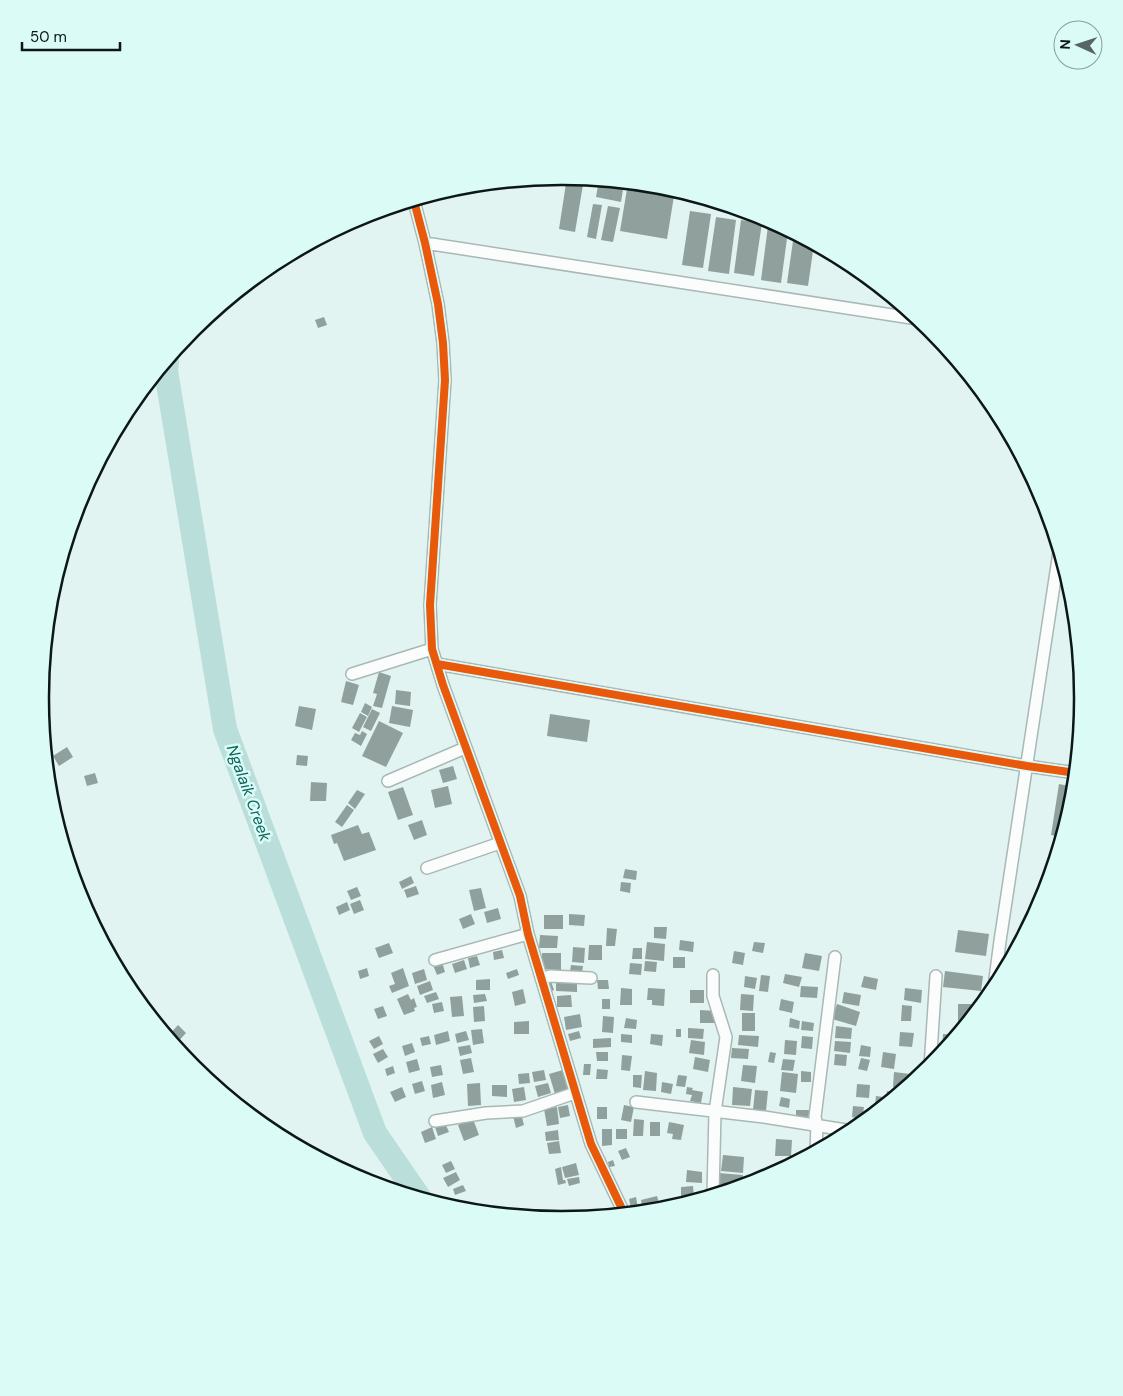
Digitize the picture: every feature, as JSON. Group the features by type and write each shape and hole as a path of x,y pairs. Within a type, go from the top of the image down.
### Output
{"street":[{"path":"416,207 438,304 445,380 430,605 432,650 442,684 520,896 528,934 591,1144 621,1207"},
{"path":"425,243 905,317"},
{"path":"996,970 1058,568"},
{"path":"352,674 432,650"},
{"path":"437,664 1069,772"},
{"path":"388,780 465,748"},
{"path":"427,868 500,843"},
{"path":"435,960 528,934"},
{"path":"816,1143 817,1125 815,1117 835,956"},
{"path":"713,1188 715,1112 726,1037 713,996 714,975"},
{"path":"541,978 550,976 591,978"},
{"path":"931,1054 936,976"},
{"path":"435,1121 486,1113 523,1111 575,1093"},
{"path":"636,1102 764,1117 839,1129"}],"building":[{"path":"566,185 583,186 575,232 559,229"},
{"path":"598,186 623,189 621,202 596,197"},
{"path":"627,190 674,198 667,239 620,231"},
{"path":"593,204 602,205 596,239 587,237"},
{"path":"608,206 620,208 613,242 601,240"},
{"path":"690,211 711,214 703,268 682,265"},
{"path":"716,217 736,220 729,274 708,271"},
{"path":"741,220 762,226 754,276 734,273"},
{"path":"768,229 787,238 781,283 761,280"},
{"path":"793,241 813,251 808,286 787,283"},
{"path":"324,317 327,325 318,328 315,320"},
{"path":"379,672 391,676 382,708 373,706 377,694 373,693"},
{"path":"346,681 359,685 353,705 341,702"},
{"path":"396,690 411,692 410,706 395,704"},
{"path":"365,703 372,707 368,716 361,712"},
{"path":"299,706 316,709 312,730 295,726"},
{"path":"392,706 413,710 410,727 389,723"},
{"path":"372,709 380,713 371,731 363,727"},
{"path":"360,713 367,717 359,732 352,728"},
{"path":"550,714 590,720 587,742 547,736"},
{"path":"379,721 403,733 386,767 362,756"},
{"path":"362,731 367,734 361,746 351,740 355,733 360,735"},
{"path":"67,747 73,757 59,766 53,756"},
{"path":"297,755 308,756 307,766 296,765"},
{"path":"453,766 457,779 443,783 439,770"},
{"path":"95,773 98,783 87,786 84,776"},
{"path":"311,782 327,783 326,801 310,801"},
{"path":"1059,784 1066,785 1057,831 1055,836 1051,835"},
{"path":"448,786 452,804 435,808 431,790"},
{"path":"403,787 413,815 398,820 388,792"},
{"path":"357,790 365,794 355,809 348,803"},
{"path":"347,805 354,810 342,827 335,822"},
{"path":"422,820 427,835 414,840 408,825"},
{"path":"358,825 362,834 369,832 376,850 344,861 337,843 334,844 331,835"},
{"path":"625,869 637,871 636,880 623,878"},
{"path":"411,876 414,883 402,889 399,882"},
{"path":"621,882 631,883 630,893 620,891"},
{"path":"416,886 419,894 407,898 404,890"},
{"path":"357,887 361,896 351,900 347,891"},
{"path":"481,888 486,908 474,911 469,890"},
{"path":"360,900 364,910 354,914 350,904"},
{"path":"347,902 350,910 339,915 336,907"},
{"path":"498,908 501,919 487,923 484,912"},
{"path":"471,914 475,924 463,929 459,919"},
{"path":"569,914 585,915 584,926 569,925"},
{"path":"544,915 563,915 563,929 544,929"},
{"path":"654,927 667,927 666,939 654,938"},
{"path":"607,928 617,929 615,946 606,946"},
{"path":"958,930 989,934 986,956 955,952"},
{"path":"540,935 558,936 557,948 539,948"},
{"path":"680,940 694,942 693,952 679,950"},
{"path":"647,942 665,944 664,961 645,959"},
{"path":"754,942 765,943 763,953 752,951"},
{"path":"389,943 393,953 379,958 375,948"},
{"path":"589,945 602,945 602,960 588,960"},
{"path":"573,947 585,948 584,963 572,962"},
{"path":"633,948 642,948 642,959 632,959"},
{"path":"502,950 504,958 494,960 493,952"},
{"path":"734,951 745,953 743,965 732,963"},
{"path":"542,953 561,953 561,970 542,969"},
{"path":"805,953 822,956 819,971 802,968"},
{"path":"477,956 480,965 470,968 468,958"},
{"path":"673,957 685,957 685,968 673,968"},
{"path":"464,960 467,969 455,973 452,964"},
{"path":"645,961 657,962 656,972 644,971"},
{"path":"442,962 445,972 437,975 433,965"},
{"path":"630,963 642,964 641,975 629,974"},
{"path":"571,965 583,966 582,973 570,971"},
{"path":"367,968 369,976 360,979 358,971"},
{"path":"403,968 409,986 392,993 389,986 395,984 391,973"},
{"path":"424,969 427,980 415,984 412,973"},
{"path":"517,969 519,975 508,979 506,973"},
{"path":"945,971 983,976 981,991 943,987"},
{"path":"785,974 802,977 799,987 783,983"},
{"path":"761,975 770,976 768,992 759,991"},
{"path":"745,976 757,978 755,989 744,987"},
{"path":"864,976 878,979 876,990 861,987"},
{"path":"490,979 490,990 476,990 476,980"},
{"path":"597,980 608,980 609,989 598,989"},
{"path":"430,981 433,990 420,995 417,986"},
{"path":"551,981 554,990 550,992 546,982"},
{"path":"556,981 577,982 577,992 556,991"},
{"path":"801,986 818,987 817,998 800,997"},
{"path":"621,988 632,989 632,1005 620,1005"},
{"path":"648,988 665,989 664,1006 652,1005 652,1000 647,1000"},
{"path":"905,988 922,990 921,1003 904,1000"},
{"path":"523,989 526,1003 515,1006 512,992"},
{"path":"690,990 704,990 704,1003 690,1003"},
{"path":"436,992 439,999 427,1003 424,996"},
{"path":"844,992 861,995 859,1006 842,1003"},
{"path":"408,994 411,1000 414,998 417,1007 414,1008 415,1011 404,1015 397,999"},
{"path":"485,994 487,1001 474,1003 473,995"},
{"path":"741,994 754,995 753,1011 740,1010"},
{"path":"571,995 572,1007 557,1007 557,996"},
{"path":"462,996 464,1016 452,1017 450,997"},
{"path":"602,999 610,999 610,1009 602,1009"},
{"path":"781,999 794,1002 792,1013 779,1010"},
{"path":"442,1002 444,1011 434,1013 432,1004"},
{"path":"837,1004 860,1012 856,1026 832,1019"},
{"path":"958,1004 971,1004 971,1006 958,1022"},
{"path":"902,1005 912,1006 911,1021 901,1021"},
{"path":"383,1006 387,1016 378,1019 374,1009"},
{"path":"484,1006 485,1021 474,1022 473,1007"},
{"path":"700,1010 716,1011 715,1023 700,1023"},
{"path":"742,1013 755,1013 755,1031 742,1031"},
{"path":"580,1014 582,1027 566,1030 564,1017"},
{"path":"603,1016 614,1017 613,1033 602,1032"},
{"path":"626,1018 637,1020 636,1029 624,1028"},
{"path":"790,1018 800,1021 799,1029 789,1027"},
{"path":"529,1021 529,1034 514,1034 514,1022"},
{"path":"802,1021 814,1023 813,1031 801,1030"},
{"path":"178,1025 186,1033 180,1040 172,1031"},
{"path":"836,1026 852,1028 851,1039 835,1038"},
{"path":"688,1028 704,1029 703,1039 688,1038"},
{"path":"482,1029 484,1043 473,1045 471,1030"},
{"path":"676,1029 681,1029 681,1037 676,1037"},
{"path":"448,1031 450,1041 436,1045 434,1035"},
{"path":"466,1031 469,1040 457,1043 455,1034"},
{"path":"579,1031 581,1038 570,1041 568,1034"},
{"path":"900,1032 914,1033 912,1047 899,1046"},
{"path":"621,1034 632,1035 632,1043 621,1042"},
{"path":"651,1034 663,1035 662,1046 650,1044"},
{"path":"943,1034 948,1034 947,1036 943,1041"},
{"path":"739,1035 759,1036 758,1047 738,1045"},
{"path":"379,1036 383,1044 374,1049 369,1041"},
{"path":"429,1036 431,1044 422,1046 420,1038"},
{"path":"802,1036 813,1037 812,1049 801,1048"},
{"path":"611,1038 611,1047 593,1048 593,1039"},
{"path":"691,1040 705,1042 704,1055 689,1053"},
{"path":"785,1040 797,1041 796,1055 784,1054"},
{"path":"835,1041 851,1042 850,1053 834,1051"},
{"path":"412,1043 415,1052 405,1056 402,1046"},
{"path":"470,1045 472,1053 460,1056 458,1047"},
{"path":"861,1045 871,1047 870,1057 859,1056"},
{"path":"732,1048 749,1049 748,1059 731,1058"},
{"path":"383,1049 388,1057 378,1063 373,1054"},
{"path":"596,1052 608,1052 608,1061 597,1061"},
{"path":"770,1052 776,1053 774,1063 768,1062"},
{"path":"883,1052 896,1054 894,1069 881,1067"},
{"path":"835,1054 847,1055 846,1066 834,1065"},
{"path":"622,1055 632,1056 630,1071 621,1070"},
{"path":"695,1057 710,1060 708,1072 693,1069"},
{"path":"471,1058 474,1072 463,1074 460,1060"},
{"path":"861,1058 870,1060 867,1071 858,1069"},
{"path":"417,1059 420,1070 409,1073 406,1062"},
{"path":"783,1059 795,1060 793,1071 781,1070"},
{"path":"584,1064 591,1064 590,1075 583,1075"},
{"path":"441,1065 443,1075 432,1077 430,1067"},
{"path":"743,1065 757,1066 755,1083 741,1081"},
{"path":"393,1066 395,1073 387,1076 385,1069"},
{"path":"597,1069 608,1070 607,1079 596,1079"},
{"path":"544,1070 546,1080 534,1082 532,1072"},
{"path":"563,1070 568,1091 555,1094 549,1074"},
{"path":"645,1071 657,1073 656,1091 643,1090"},
{"path":"801,1071 811,1072 811,1082 801,1082"},
{"path":"782,1072 798,1074 796,1093 780,1091"},
{"path":"894,1072 910,1074 896,1087 893,1087"},
{"path":"529,1073 530,1083 519,1084 518,1074"},
{"path":"633,1075 642,1075 641,1088 633,1087"},
{"path":"678,1075 687,1076 685,1087 676,1086"},
{"path":"422,1081 425,1091 415,1094 412,1084"},
{"path":"442,1082 445,1095 433,1098 431,1085"},
{"path":"662,1082 673,1084 671,1094 661,1092"},
{"path":"480,1083 481,1105 468,1106 467,1084"},
{"path":"548,1083 551,1093 538,1097 535,1086"},
{"path":"857,1084 870,1085 869,1098 856,1097"},
{"path":"492,1085 507,1085 507,1097 492,1096"},
{"path":"402,1087 406,1097 395,1102 390,1092"},
{"path":"524,1087 526,1100 514,1102 512,1089"},
{"path":"687,1087 703,1092 701,1103 690,1101 692,1095 686,1094"},
{"path":"733,1087 752,1089 750,1106 732,1105"},
{"path":"755,1090 768,1091 766,1111 753,1110"},
{"path":"876,1096 883,1097 883,1098 875,1104"},
{"path":"781,1097 790,1099 789,1108 779,1106"},
{"path":"568,1105 570,1116 560,1118 558,1107"},
{"path":"624,1105 634,1107 631,1122 621,1120"},
{"path":"853,1106 864,1107 863,1112 855,1118 852,1117"},
{"path":"557,1107 559,1124 547,1126 544,1109"},
{"path":"597,1107 607,1107 607,1119 597,1119"},
{"path":"796,1110 809,1110 809,1117 796,1117"},
{"path":"521,1113 524,1125 516,1128 513,1116"},
{"path":"473,1119 479,1135 464,1141 458,1125"},
{"path":"634,1119 644,1120 643,1136 633,1136"},
{"path":"650,1122 660,1122 660,1136 650,1136"},
{"path":"669,1122 684,1125 681,1140 672,1139 673,1134 667,1133"},
{"path":"445,1123 449,1132 438,1136 435,1127"},
{"path":"432,1127 436,1139 425,1143 421,1132"},
{"path":"602,1129 612,1129 612,1145 602,1146"},
{"path":"616,1129 627,1129 627,1139 616,1139"},
{"path":"558,1130 559,1140 546,1141 545,1132"},
{"path":"776,1139 792,1140 791,1156 775,1156"},
{"path":"559,1141 561,1153 549,1154 547,1143"},
{"path":"626,1148 630,1157 622,1160 618,1151"},
{"path":"723,1155 744,1157 743,1173 721,1171"},
{"path":"613,1160 615,1166 609,1167 608,1162"},
{"path":"451,1161 455,1169 446,1173 442,1165"},
{"path":"576,1163 579,1175 565,1178 562,1167"},
{"path":"561,1167 563,1180 566,1183 558,1185 555,1169"},
{"path":"687,1170 702,1172 702,1183 686,1182"},
{"path":"456,1172 460,1180 448,1187 443,1178"},
{"path":"718,1173 743,1175 743,1178 726,1184 717,1184"},
{"path":"579,1177 580,1183 569,1186 567,1179"},
{"path":"463,1185 466,1191 455,1195 453,1189"},
{"path":"693,1186 694,1193 681,1196 681,1187"},
{"path":"657,1196 659,1201 642,1204 641,1200"},
{"path":"636,1197 637,1205 630,1206 629,1199"}],"waterway":[{"name":"Ngalaik Creek","path":"166,372 225,729 375,1133 413,1189"}],"cycle path":[{"path":"416,207 438,304 445,380 430,605 432,649 443,685 520,896 528,934 591,1144 621,1207"},
{"path":"437,664 1069,772"}]}
